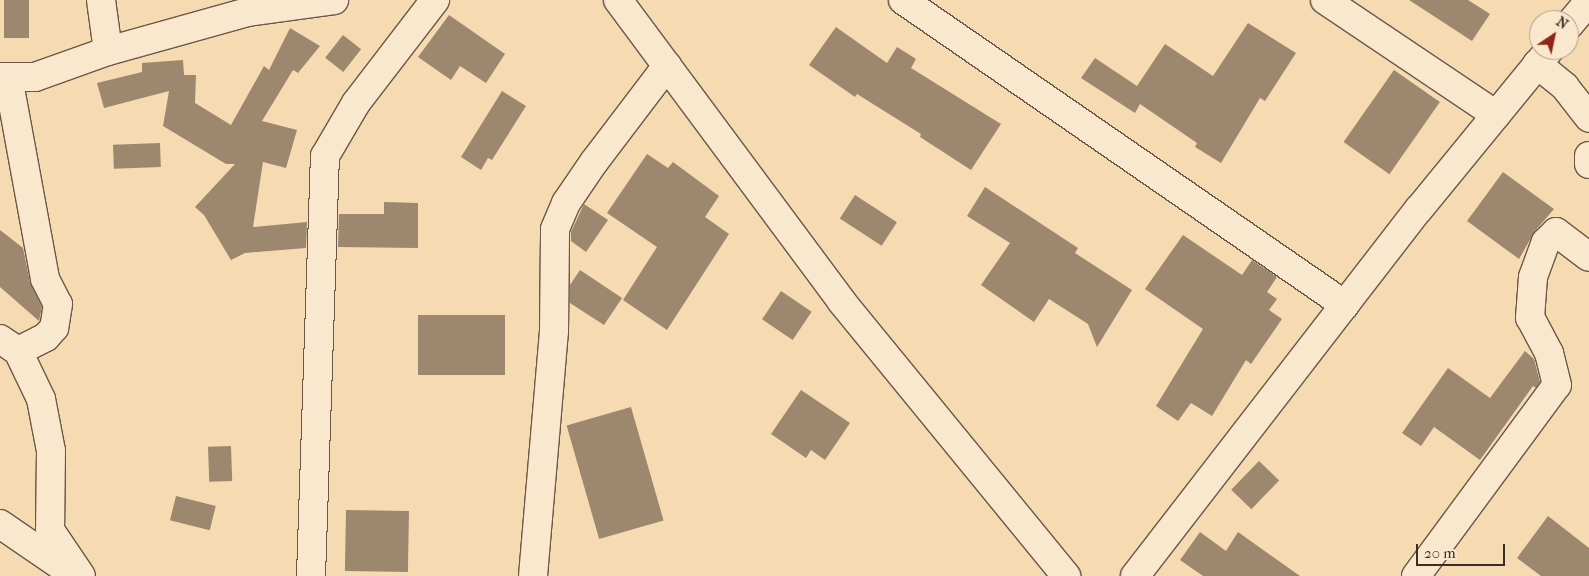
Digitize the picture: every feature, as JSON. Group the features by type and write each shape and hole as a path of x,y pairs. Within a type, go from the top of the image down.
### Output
{"street":[{"path":"101,0 108,51"},
{"path":"81,576 50,530 51,451 40,399 9,345 46,336 54,328 58,304 45,279 4,77 36,76 108,51 239,14 334,0"},
{"path":"311,576 325,156 356,102 435,0"},
{"path":"618,0 842,302 1066,576"},
{"path":"903,0 1345,305"},
{"path":"1325,0 1496,115"},
{"path":"1579,13 1589,1"},
{"path":"1135,576 1345,305 1541,60"},
{"path":"1545,60 1589,118"},
{"path":"533,576 554,331 555,229 566,203 594,162 666,66"},
{"path":"1589,156 1589,164"},
{"path":"1416,576 1557,385 1550,353 1530,318 1533,277 1546,242 1556,232 1589,257"},
{"path":"0,524 75,576"}],"building":[{"path":"4,0 29,0 29,38 4,38"},
{"path":"1409,0 1468,0 1490,14 1472,41"},
{"path":"449,15 505,54 486,83 460,66 451,80 418,57"},
{"path":"1248,23 1296,53 1265,101 1260,98 1221,163 1195,147 1197,143 1140,104 1135,113 1081,78 1095,58 1137,86 1165,44 1213,76"},
{"path":"836,27 887,63 897,47 916,59 911,68 1001,124 971,170 920,137 921,134 857,94 855,97 809,65"},
{"path":"290,28 320,46 298,73 293,70 262,121 297,130 286,168 263,162 253,227 307,222 306,248 245,253 231,260 204,215 195,207 235,164 226,164 163,126 169,91 104,108 97,83 142,72 142,63 183,60 184,75 196,75 195,103 231,125 264,66 269,70"},
{"path":"343,35 361,49 343,72 325,58"},
{"path":"1394,70 1440,102 1389,174 1344,142"},
{"path":"502,91 526,106 492,160 488,158 481,170 461,157"},
{"path":"160,143 161,167 114,169 113,145"},
{"path":"647,154 668,168 673,162 719,196 705,217 729,234 667,330 623,300 657,247 607,213"},
{"path":"1503,172 1554,209 1535,231 1519,259 1467,221"},
{"path":"985,187 1078,248 1075,253 1132,290 1097,347 1088,324 1049,299 1034,322 981,285 1010,243 967,216"},
{"path":"855,195 897,222 882,246 840,218"},
{"path":"384,202 418,203 418,248 338,247 339,214 384,214"},
{"path":"584,204 608,220 586,252 571,241 571,232"},
{"path":"0,230 23,248 30,282 42,307 39,321 0,287"},
{"path":"1183,235 1242,275 1252,260 1277,277 1267,292 1277,299 1269,310 1282,319 1251,364 1246,360 1212,416 1191,403 1178,421 1156,406 1203,329 1145,289"},
{"path":"580,270 622,298 604,325 570,303 570,285"},
{"path":"781,291 812,312 793,340 762,319"},
{"path":"418,315 505,315 505,375 418,375"},
{"path":"1525,351 1534,359 1540,382 1536,388 1533,386 1480,460 1434,427 1421,446 1402,433 1448,368 1490,398"},
{"path":"801,390 850,423 825,460 811,450 806,458 771,434"},
{"path":"631,407 664,520 599,539 567,425"},
{"path":"231,446 232,481 209,482 208,447"},
{"path":"1259,461 1279,480 1251,509 1231,490"},
{"path":"176,496 216,506 210,530 170,520"},
{"path":"346,510 409,511 408,572 345,571"},
{"path":"1548,516 1589,548 1589,576 1541,576 1517,558"},
{"path":"1200,532 1226,551 1238,532 1300,576 1203,576 1180,560"}]}
